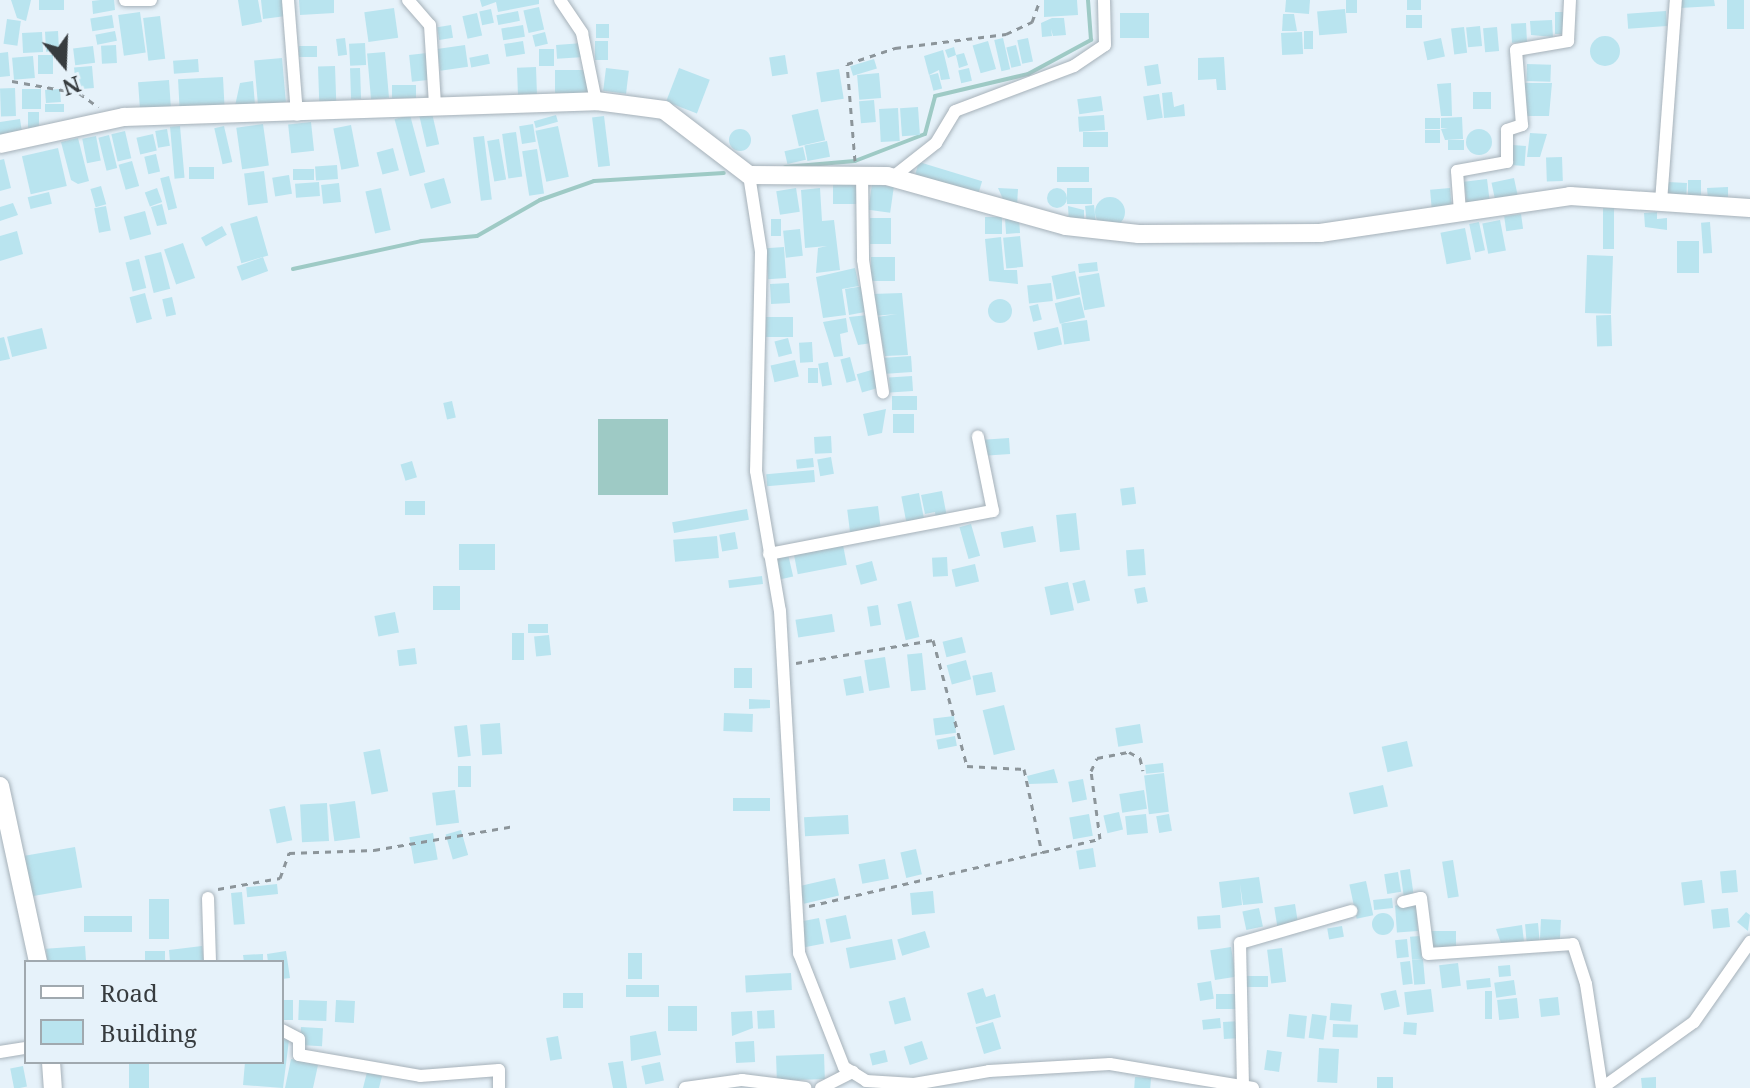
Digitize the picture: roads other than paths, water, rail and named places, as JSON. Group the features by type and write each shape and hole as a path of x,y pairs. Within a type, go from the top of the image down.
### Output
{"street":[{"path":"125,0 151,0"},
{"path":"288,0 297,115"},
{"path":"408,0 430,25 435,105"},
{"path":"560,0 582,33 596,101"},
{"path":"893,177 936,143 955,111 1074,66 1105,45 1104,0"},
{"path":"1460,212 1457,171 1507,162 1507,130 1522,125 1516,50 1568,41 1570,0"},
{"path":"1661,202 1676,0"},
{"path":"0,144 111,121 297,115 435,105 596,101 664,110 749,175 858,165 1066,226 1139,234 1260,238 1570,196 1750,208"},
{"path":"858,165 863,260 883,393"},
{"path":"749,175 761,267 756,471 784,665 799,953 821,1019 853,1072 866,1081 915,1086 1069,1063 1248,1087 1240,943 1351,911"},
{"path":"769,554 993,511 978,437"},
{"path":"0,786 38,960"},
{"path":"208,898 210,960"},
{"path":"1403,902 1421,898 1428,954 1573,944 1586,984 1602,1088 1694,1022 1750,942"},
{"path":"284,1031 299,1039 299,1055 420,1076 499,1070 499,1088"},
{"path":"0,1052 24,1048"},
{"path":"51,1064 53,1088"},
{"path":"821,1088 853,1072"},
{"path":"685,1088 742,1080 806,1088"}],"waterway":[{"path":"785,167 855,161 925,134 935,96 1028,74 1091,40 1088,0"},
{"path":"293,269 421,241 477,236 540,200 594,181 724,173"}]}
